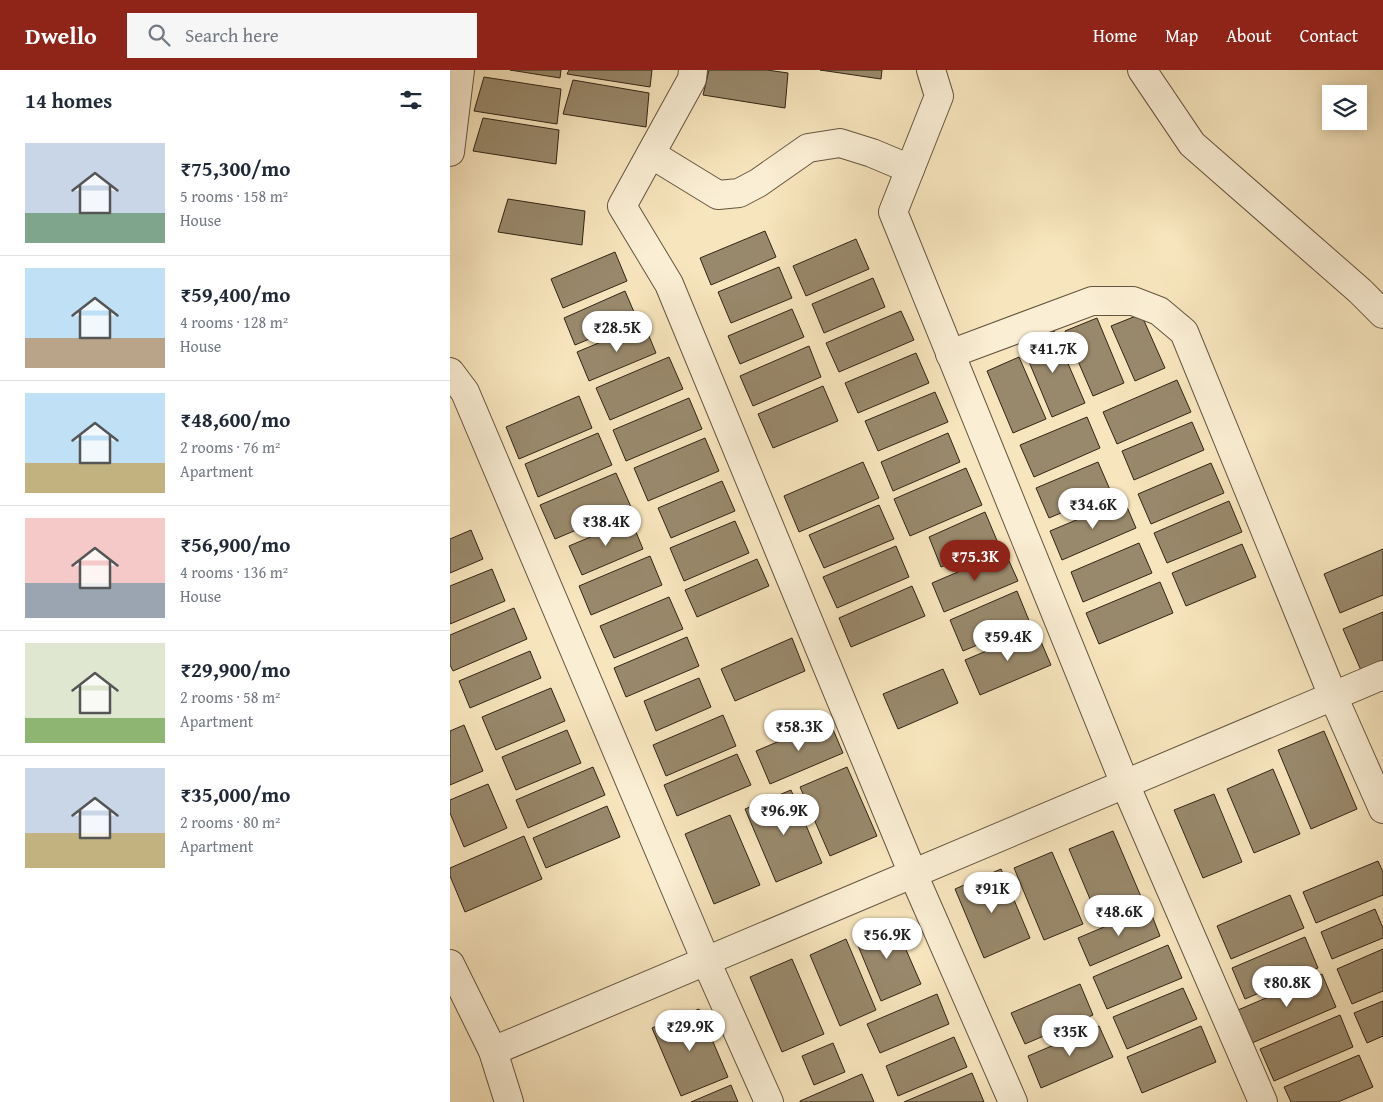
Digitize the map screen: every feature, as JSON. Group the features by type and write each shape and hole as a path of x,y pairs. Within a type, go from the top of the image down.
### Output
{"street":[{"path":"450,152 460,70"},
{"path":"693,70 692,79 622,206 669,284 913,874 1013,1102"},
{"path":"931,70 939,96 893,212 1125,784 1263,1102"},
{"path":"1142,70 1192,144 1360,291 1383,314"},
{"path":"651,154 718,194 740,193 758,183 808,148 840,143 872,153 910,169"},
{"path":"950,354 1092,302 1132,300 1159,311 1184,332 1333,696 1383,809"},
{"path":"450,372 465,392 706,961 769,1102"},
{"path":"493,1051 1383,675"},
{"path":"450,964 493,1051 509,1102"}],"building":[{"path":"510,70 561,70 560,78"},
{"path":"569,70 652,70 650,87 567,74"},
{"path":"709,70 767,70 788,73 785,108 703,95"},
{"path":"820,70 882,70 881,79"},
{"path":"484,77 561,89 557,124 474,111"},
{"path":"573,80 649,93 646,127 563,114"},
{"path":"483,118 559,130 556,164 473,151"},
{"path":"508,199 585,211 582,245 498,232"},
{"path":"765,231 776,257 711,285 700,258"},
{"path":"856,239 869,269 806,296 793,266"},
{"path":"615,252 627,281 563,308 551,279"},
{"path":"779,267 792,298 731,323 718,292"},
{"path":"873,278 885,307 824,333 812,304"},
{"path":"625,291 637,319 575,345 564,318"},
{"path":"792,309 804,337 740,364 728,336"},
{"path":"901,311 914,340 839,372 826,343"},
{"path":"1141,314 1165,368 1135,381 1111,326"},
{"path":"1097,318 1124,383 1093,396 1065,331"},
{"path":"644,324 656,353 589,381 577,352"},
{"path":"1054,331 1085,403 1052,417 1022,345"},
{"path":"809,346 821,377 753,406 740,376"},
{"path":"916,353 929,383 858,413 845,383"},
{"path":"669,357 683,389 610,420 596,388"},
{"path":"1019,357 1046,419 1013,433 987,371"},
{"path":"1177,380 1191,412 1117,444 1103,412"},
{"path":"823,386 838,421 773,448 758,414"},
{"path":"935,392 948,422 878,451 865,421"},
{"path":"579,396 592,428 519,459 506,427"},
{"path":"689,398 702,429 626,461 613,430"},
{"path":"1087,417 1100,448 1034,477 1020,445"},
{"path":"1192,422 1204,450 1134,480 1122,451"},
{"path":"598,433 612,465 538,497 525,464"},
{"path":"948,433 960,462 893,491 881,462"},
{"path":"705,438 719,471 648,501 634,468"},
{"path":"863,462 879,498 799,532 784,496"},
{"path":"1098,462 1111,492 1049,518 1036,488"},
{"path":"1211,463 1224,493 1151,524 1138,494"},
{"path":"966,468 982,505 910,536 894,499"},
{"path":"616,473 631,507 555,539 540,505"},
{"path":"722,481 735,511 671,538 658,508"},
{"path":"1124,500 1136,528 1062,560 1050,531"},
{"path":"1229,501 1242,532 1167,563 1154,533"},
{"path":"879,505 894,539 824,568 809,535"},
{"path":"985,512 998,543 941,567 929,537"},
{"path":"631,520 643,549 582,575 569,546"},
{"path":"735,521 749,553 684,581 670,548"},
{"path":"471,530 483,559 450,573 450,539"},
{"path":"1139,543 1152,573 1083,602 1071,572"},
{"path":"1242,544 1256,577 1186,606 1172,573"},
{"path":"896,546 909,577 837,608 823,577"},
{"path":"1383,549 1383,595 1340,613 1324,574"},
{"path":"1005,552 1018,581 944,612 932,583"},
{"path":"650,556 662,585 591,615 579,586"},
{"path":"757,559 769,586 697,617 685,590"},
{"path":"492,569 505,601 450,624 450,586"},
{"path":"1160,582 1173,613 1099,644 1086,613"},
{"path":"912,586 925,616 851,647 839,618"},
{"path":"1017,591 1030,623 963,651 950,620"},
{"path":"669,597 683,629 614,658 600,626"},
{"path":"514,608 527,639 453,671 450,665 450,635"},
{"path":"1383,612 1383,667 1363,675 1343,629"},
{"path":"1036,630 1051,665 980,695 965,660"},
{"path":"687,637 699,666 626,697 614,668"},
{"path":"792,638 805,671 735,701 721,669"},
{"path":"530,651 541,678 470,708 459,681"},
{"path":"943,669 958,703 898,729 883,694"},
{"path":"699,678 711,707 656,731 644,701"},
{"path":"551,688 565,721 496,750 482,717"},
{"path":"723,715 736,746 666,776 653,745"},
{"path":"829,720 843,753 770,784 756,751"},
{"path":"464,725 483,771 450,785 450,731"},
{"path":"567,730 581,763 516,790 502,757"},
{"path":"1324,731 1357,809 1311,829 1278,750"},
{"path":"737,754 751,785 677,816 664,785"},
{"path":"593,767 605,795 528,828 516,800"},
{"path":"847,767 877,836 830,856 800,787"},
{"path":"1273,769 1300,834 1254,853 1227,789"},
{"path":"488,784 507,828 464,847 450,813 450,800"},
{"path":"791,790 822,863 776,882 745,809"},
{"path":"1214,794 1242,862 1203,878 1174,810"},
{"path":"607,806 620,837 546,868 533,838"},
{"path":"730,815 760,885 714,904 685,834"},
{"path":"1113,831 1142,899 1098,918 1069,849"},
{"path":"524,836 542,879 465,912 450,876 450,868"},
{"path":"1052,852 1083,924 1044,940 1014,868"},
{"path":"1378,861 1383,872 1383,895 1316,923 1303,892"},
{"path":"1001,869 1030,938 984,958 955,889"},
{"path":"1290,895 1304,928 1231,959 1217,926"},
{"path":"1149,908 1160,936 1090,966 1078,938"},
{"path":"1375,909 1383,928 1383,938 1332,959 1321,932"},
{"path":"893,920 921,984 881,1001 854,936"},
{"path":"1305,937 1318,968 1245,999 1232,968"},
{"path":"846,939 876,1010 840,1026 810,955"},
{"path":"1168,945 1182,978 1107,1009 1093,977"},
{"path":"1383,949 1383,991 1352,1004 1337,969"},
{"path":"792,959 824,1034 782,1052 750,977"},
{"path":"1322,974 1336,1007 1252,1043 1238,1010"},
{"path":"1080,984 1093,1015 1025,1044 1011,1013"},
{"path":"1183,988 1197,1019 1127,1049 1113,1017"},
{"path":"937,994 949,1024 880,1053 867,1024"},
{"path":"1383,1001 1383,1036 1367,1043 1354,1013"},
{"path":"699,1009 728,1077 681,1096 652,1028"},
{"path":"1340,1015 1353,1047 1274,1081 1260,1049"},
{"path":"1099,1026 1113,1057 1041,1088 1028,1056"},
{"path":"1201,1026 1216,1062 1142,1093 1127,1057"},
{"path":"954,1037 967,1067 898,1096 886,1066"},
{"path":"833,1043 845,1072 814,1085 802,1056"},
{"path":"1359,1055 1373,1087 1338,1102 1291,1102 1284,1087"},
{"path":"972,1073 984,1102 904,1102"},
{"path":"862,1074 874,1102 800,1102 800,1101"},
{"path":"731,1085 738,1102 691,1102"}]}
